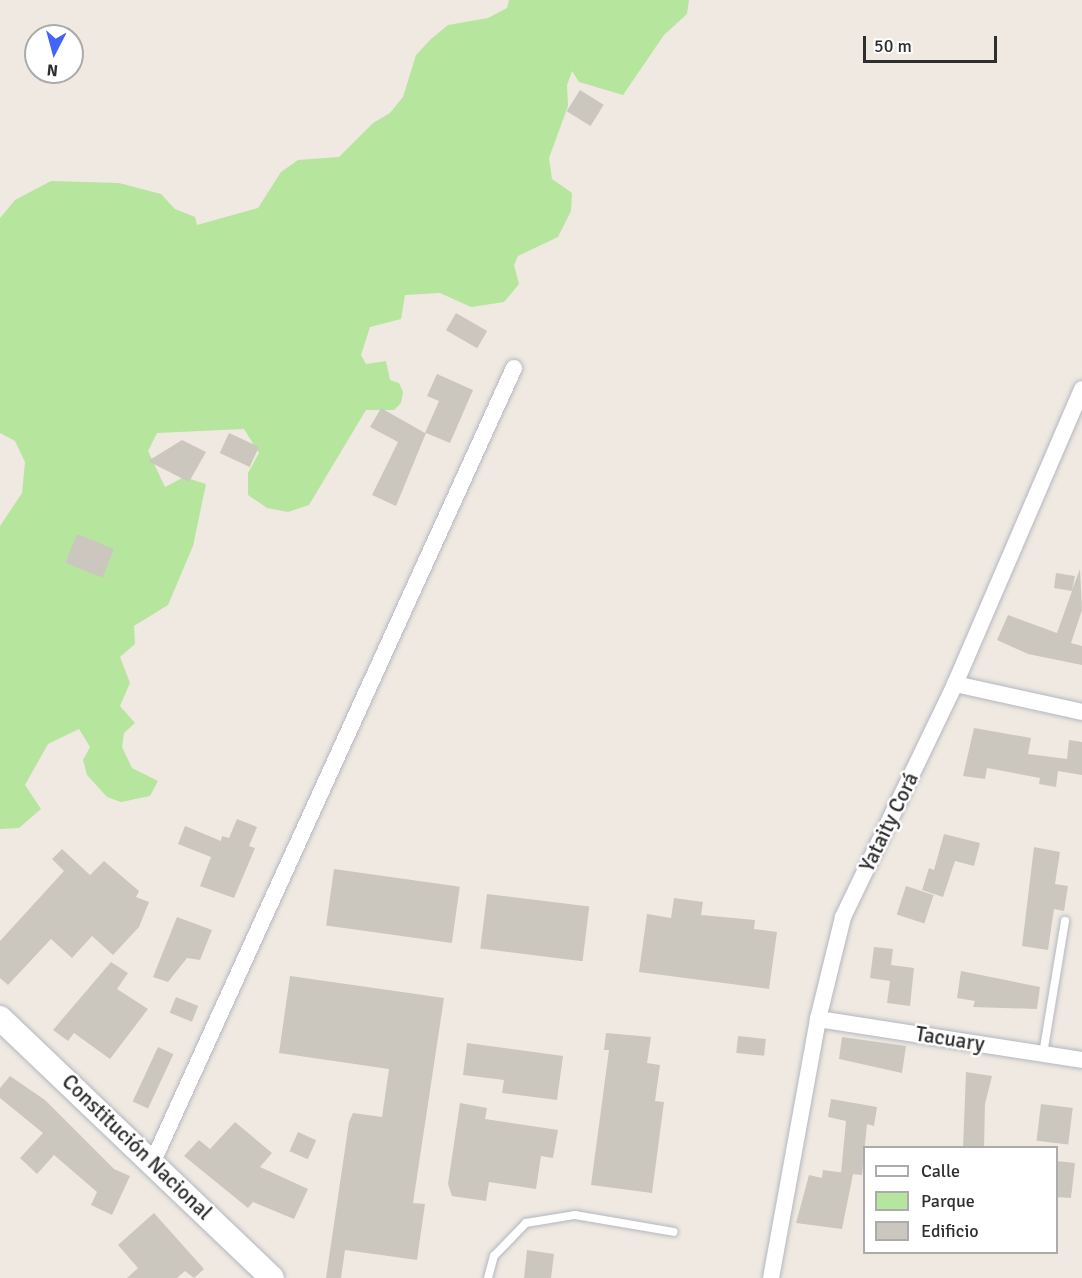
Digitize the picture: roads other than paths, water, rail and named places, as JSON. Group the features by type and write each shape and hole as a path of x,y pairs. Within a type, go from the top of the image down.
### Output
{"street":[{"path":"154,1159 514,368"},
{"name":"Yataity Corá","path":"771,1278 818,1019 843,917 955,684 1082,389"},
{"path":"955,684 1082,712"},
{"name":"Constitución Nacional","path":"0,1018 154,1159 272,1278"},
{"name":"Tacuary","path":"818,1019 1082,1060"}],"lane":[{"path":"1043,1054 1065,921"},
{"path":"488,1278 494,1256 526,1224 575,1215 674,1232"}]}
